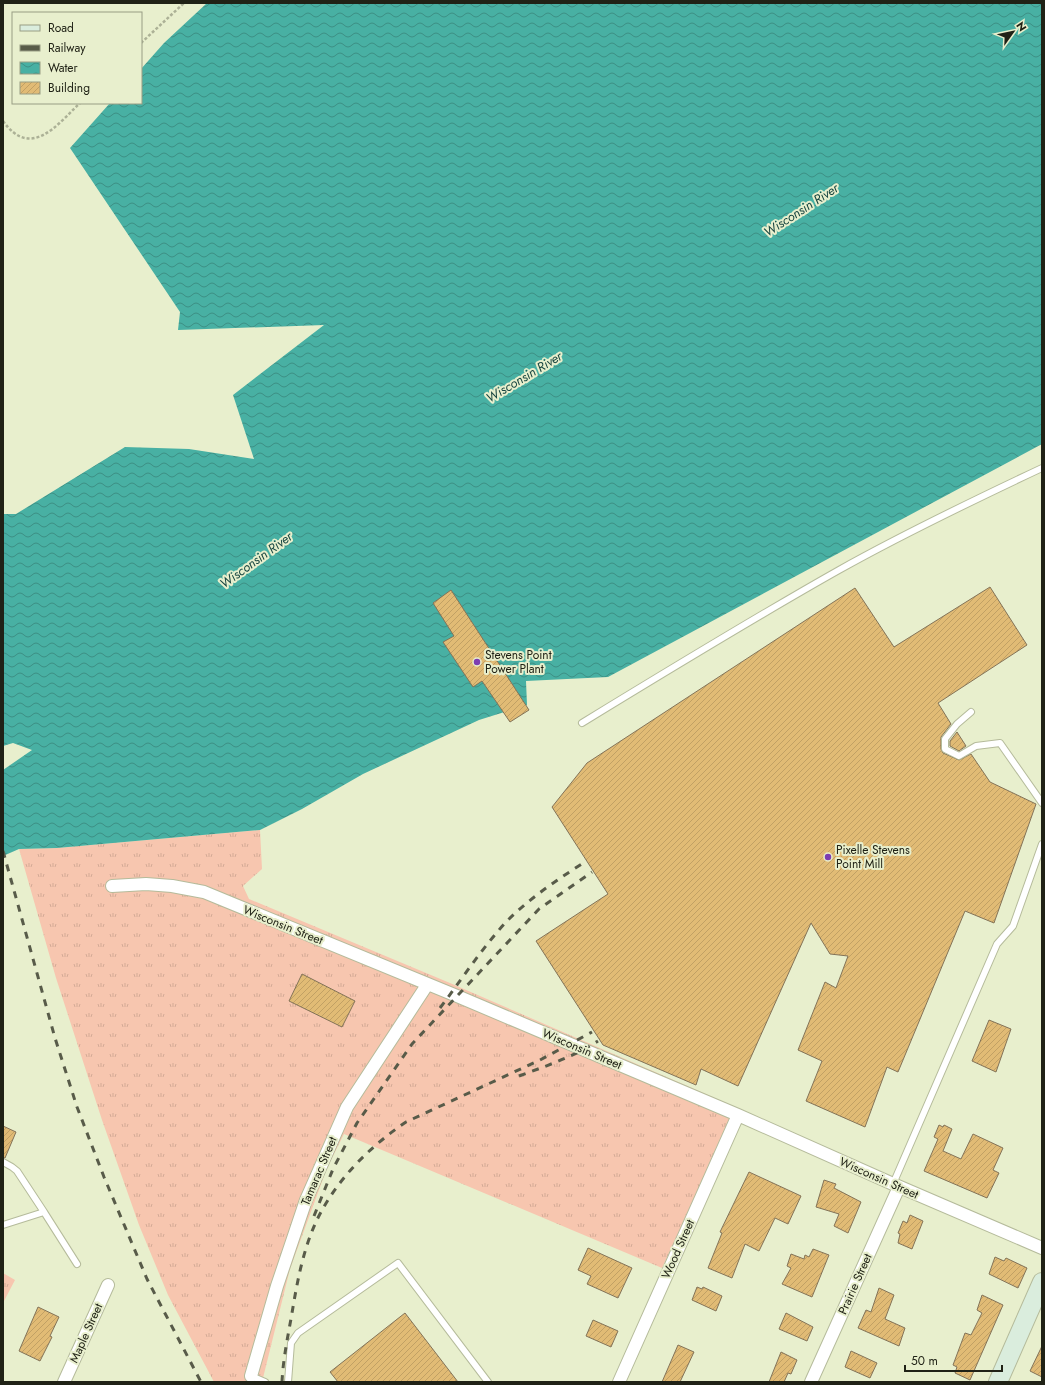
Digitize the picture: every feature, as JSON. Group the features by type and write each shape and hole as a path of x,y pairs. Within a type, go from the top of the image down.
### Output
{"street":[{"name":"Wisconsin Street","path":"112,886 146,884 172,886 204,892 738,1115 1042,1248"},
{"name":"Tamarac Street","path":"251,1376 277,1286 306,1200 347,1107 427,985"},
{"name":"Wood Street","path":"619,1382 738,1115"},
{"name":"Prairie Street","path":"812,1382 896,1185"},
{"path":"998,1382 1042,1282"},
{"name":"Maple Street","path":"64,1382 108,1285"}],"lane":[{"path":"582,723 703,649 840,569 957,508 1042,468"},
{"path":"970,712 957,724 945,739 945,749 959,756 976,746 1000,743 1042,803"},
{"path":"896,1185 997,944 1013,926 1042,844"},
{"path":"3,1162 18,1171 77,1264"},
{"path":"3,1225 44,1212"},
{"path":"288,1382 291,1343 298,1333 398,1264 488,1382"},
{"path":"251,1376 265,1382"}],"path":[{"path":"142,42 184,3"},
{"path":"3,121 20,137 28,139 37,138 51,131 79,104"}],"green space":[{"path":"260,830 262,869 243,886 249,899 450,983 738,1108 662,1268 344,1134 327,1168 290,1269 262,1382 214,1382 168,1295 139,1225 102,1120 56,978 19,849 57,848"},
{"path":"3,1273 15,1280 3,1303"}],"water":[{"name":"Wisconsin River","path":"207,3 1042,3 1042,444 608,677 526,681 527,705 479,720 363,774 302,809 260,830 57,848 19,849 3,856 3,770 32,750 13,743 3,746 3,514 16,514 125,447 189,449 254,459 233,395 324,325 178,330 180,312 70,148 109,104 142,104 142,68 164,43"}],"building":[{"name":"Pixelle Stevens Point Mill","path":"990,587 1027,645 938,703 951,724 941,737 941,749 943,753 959,760 971,754 990,782 1036,804 994,923 965,911 898,1072 887,1067 865,1127 806,1101 822,1061 798,1050 825,982 836,988 848,956 830,954 811,923 738,1086 701,1069 696,1085 603,1045 536,941 608,894 552,807 587,763 855,588 894,647"},
{"name":"Stevens Point Power Plant","path":"451,590 529,710 510,722 482,681 473,687 443,642 454,636 433,603"},
{"path":"957,732 966,746 959,751 950,746 950,741"},
{"path":"302,974 355,1001 342,1027 289,1001"},
{"path":"989,1020 1011,1029 996,1072 972,1061"},
{"path":"939,1125 943,1127 944,1125 952,1129 943,1151 961,1159 973,1134 1003,1148 993,1170 999,1173 987,1198 924,1171 938,1139 934,1137"},
{"path":"3,1126 16,1132 5,1158 3,1158"},
{"path":"749,1172 801,1196 788,1224 775,1218 759,1251 745,1244 732,1278 708,1268 722,1233 720,1232"},
{"path":"824,1180 836,1184 834,1188 861,1202 848,1233 834,1226 839,1214 816,1207"},
{"path":"910,1215 923,1221 912,1249 898,1243 900,1234 898,1233 903,1221 907,1223"},
{"path":"588,1248 632,1268 618,1298 587,1284 591,1276 578,1270"},
{"path":"813,1249 829,1255 812,1297 782,1284 791,1268 787,1266 791,1254 804,1259 805,1255 809,1257"},
{"path":"995,1257 1004,1261 1006,1258 1027,1268 1018,1288 989,1274"},
{"path":"697,1287 702,1289 703,1287 722,1296 716,1311 692,1300"},
{"path":"879,1288 894,1295 885,1319 905,1328 899,1346 858,1328 866,1310 871,1312"},
{"path":"982,1295 1003,1305 970,1380 955,1373 957,1367 953,1365 965,1333 971,1335 982,1313 977,1310"},
{"path":"38,1307 59,1317 50,1336 52,1337 40,1361 19,1351"},
{"path":"405,1313 458,1382 338,1382 330,1372"},
{"path":"786,1313 813,1327 807,1341 779,1329"},
{"path":"593,1320 618,1331 611,1347 586,1336"},
{"path":"678,1345 694,1352 680,1382 662,1382"},
{"path":"1042,1346 1042,1377 1030,1371"},
{"path":"851,1351 877,1363 870,1378 845,1367"},
{"path":"781,1352 797,1360 791,1374 788,1373 784,1382 769,1382"}],"railway":[{"path":"3,851 55,1038 77,1107 104,1177 147,1279 201,1382"},
{"path":"440,1008 507,921 544,889 585,862"},
{"path":"314,1216 333,1169 357,1123 412,1044 539,909 592,872"},
{"path":"282,1382 296,1290 307,1244 324,1207 343,1179 354,1166 379,1142 406,1122 540,1060 592,1032"},
{"path":"519,1076 549,1065 589,1047 598,1041"}],"place":[{"name":"Stevens Point Power Plant","path":"477,662"},
{"name":"Pixelle Stevens Point Mill","path":"828,857"}]}
